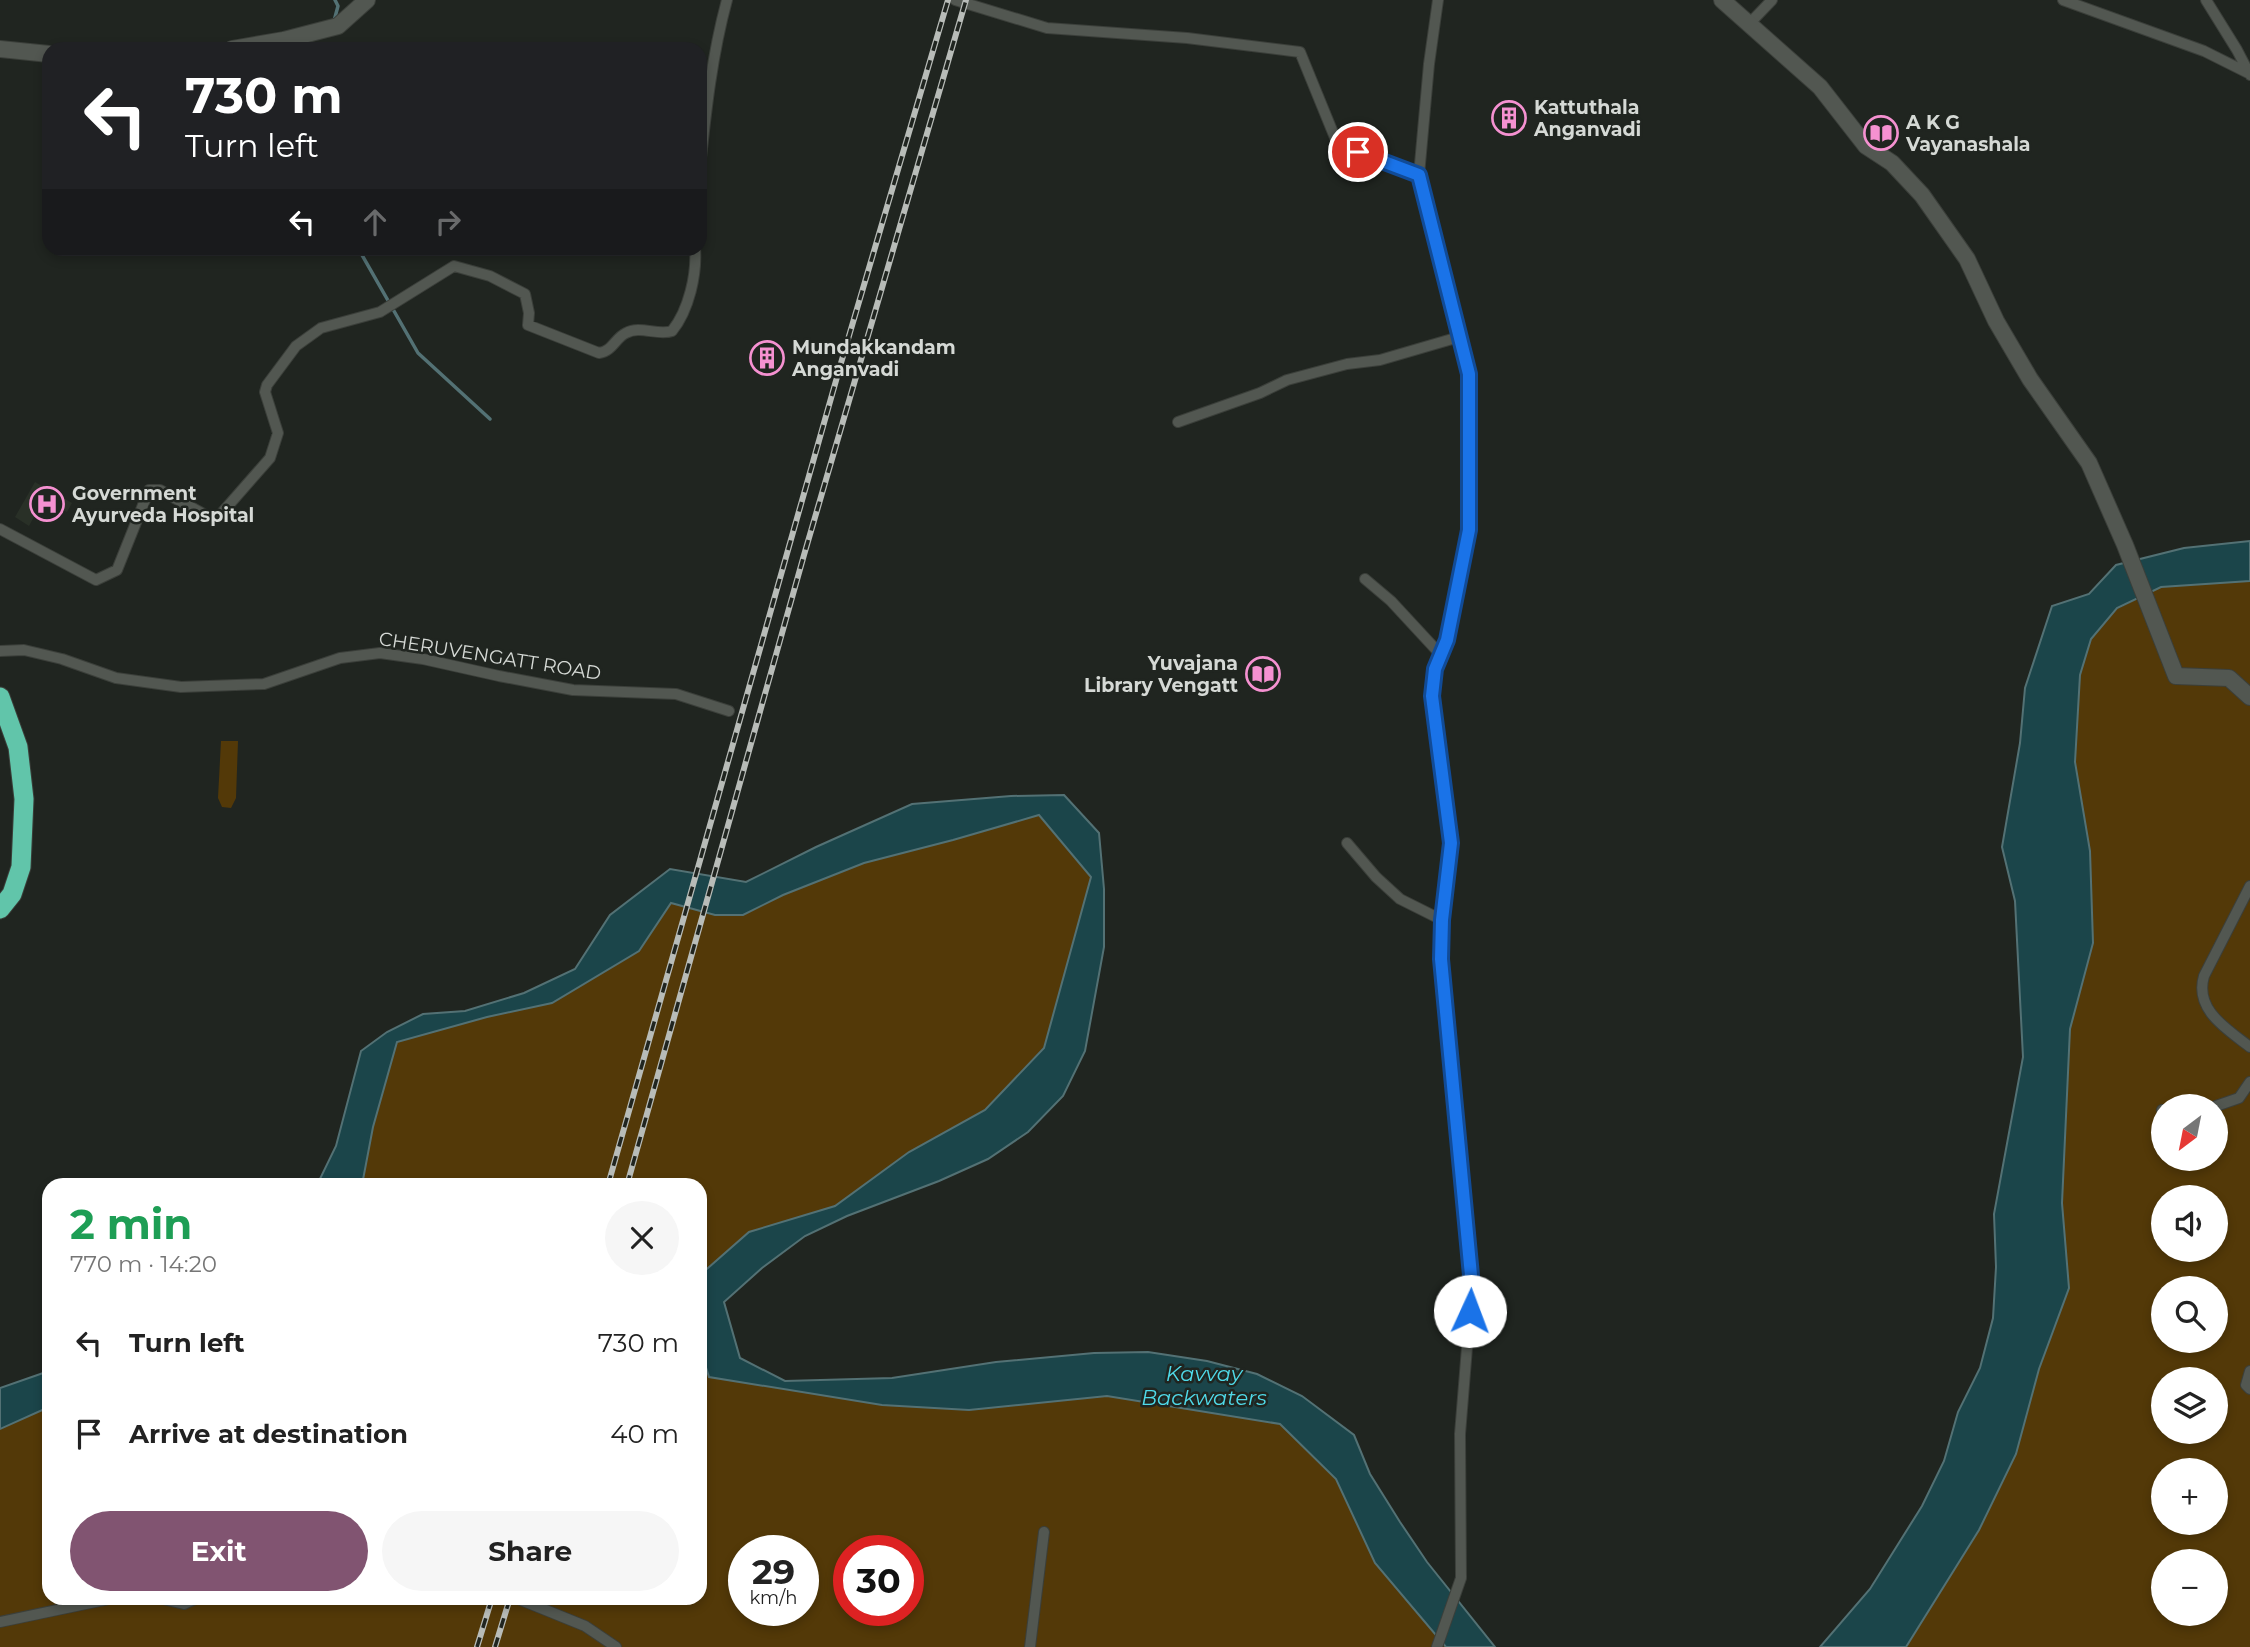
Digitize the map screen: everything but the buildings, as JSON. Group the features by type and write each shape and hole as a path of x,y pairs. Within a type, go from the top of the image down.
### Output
{"highway":[{"path":"0,697 5,722 18,747 24,799 21,867 12,894 0,909"}],"street":[{"path":"291,42 338,26 367,0"},
{"path":"707,95 717,36 727,0"},
{"path":"955,0 1047,28 1188,38 1300,52 1338,145 1419,175"},
{"path":"1437,1647 1461,1578 1460,1434 1472,1286 1441,959 1442,920 1451,843 1432,696 1435,669 1447,640 1469,530 1469,374 1419,175 1438,0"},
{"path":"1722,0 1820,87 1866,146 1892,163 1922,195 1967,259 1996,321 2031,379 2089,463 2125,545 2176,676 2229,678 2250,697"},
{"path":"1749,24 1772,0"},
{"path":"2063,0 2204,51 2250,74"},
{"path":"2206,0 2250,74"},
{"path":"0,50 42,53"},
{"path":"0,529 96,580 117,570 149,490 160,490 209,517 220,515 270,458 278,433 265,392 267,385 296,346 321,328 385,309 454,266 489,276 524,294 529,313 528,325 599,354 608,352 624,333 635,330 673,331 685,310 696,256"},
{"path":"1178,422 1260,393 1287,380 1347,364 1380,360 1459,337"},
{"path":"1365,579 1391,601 1441,655"},
{"name":"CHERUVENGATT ROAD","path":"0,651 24,650 62,659 116,678 181,687 264,684 340,658 380,653 423,659 573,690 676,694 729,711"},
{"path":"1347,843 1376,877 1400,899 1442,920"},
{"path":"2250,886 2200,989 2202,999 2214,1018 2250,1047"},
{"path":"2228,1102 2239,1098 2250,1082"},
{"path":"2250,1371 2246,1385 2250,1389"},
{"path":"1030,1647 1044,1532"},
{"path":"0,1622 81,1605"},
{"path":"533,1605 585,1626 617,1647"}],"shaded area":[{"name":"Government Ayurveda Hospital","path":"35,482 72,503 67,512 53,505 46,515 35,515 29,526 15,517"},
{"path":"2250,581 2250,1647 1906,1647 1979,1530 2016,1454 2039,1369 2069,1288 2062,1203 2070,1029 2093,943 2090,851 2075,762 2080,675 2091,639 2117,609 2161,587"},
{"path":"221,741 238,741 236,798 231,808 222,807 218,798"},
{"path":"1039,815 1091,877 1044,1047 985,1110 909,1152 835,1206 749,1232 707,1269 707,1178 363,1178 373,1127 397,1042 487,1017 552,1003 639,951 671,903 715,915 743,915 783,895 864,863"},
{"path":"707,1371 709,1377 881,1405 969,1410 1107,1396 1280,1424 1336,1479 1375,1563 1446,1647 0,1647 0,1429 42,1410 42,1605 707,1605"}],"water":[{"path":"2250,541 2250,581 2161,587 2117,608 2091,639 2080,675 2075,762 2090,851 2093,943 2070,1029 2062,1203 2069,1288 2039,1369 2016,1454 1979,1530 1906,1647 1820,1647 1870,1589 1922,1506 1944,1461 1958,1412 1980,1368 1993,1318 1996,1267 1994,1214 2023,1057 2015,901 2002,847 2020,743 2025,688 2052,606 2089,594 2116,565 2184,548"},
{"name":"Kavvay Backwaters","path":"1064,795 1099,833 1104,889 1104,947 1085,1051 1063,1096 1028,1132 988,1159 847,1216 805,1236 762,1268 724,1302 740,1358 785,1381 892,1378 996,1362 1094,1353 1148,1352 1207,1361 1257,1374 1302,1396 1354,1435 1370,1474 1400,1522 1427,1562 1495,1647 1446,1647 1375,1563 1336,1479 1280,1424 1107,1396 969,1410 882,1405 709,1377 707,1269 749,1232 835,1206 909,1152 985,1110 1044,1048 1091,877 1039,815 864,863 783,895 743,915 715,915 671,903 639,951 552,1003 487,1017 397,1042 373,1127 363,1178 320,1178 336,1146 361,1051 387,1032 423,1014 465,1011 524,993 575,969 610,915 670,869 746,882 912,804 1011,796"},
{"path":"42,1373 42,1410 0,1429 0,1388"}],"waterway":[{"path":"334,21 338,6 335,0"},
{"path":"363,256 418,353 490,419"}],"railway":[{"path":"610,1178 841,363 948,0"},
{"path":"629,1178 804,555 966,0"},
{"path":"477,1647 490,1605"},
{"path":"495,1647 508,1605"}],"place":[{"name":"Kattuthala Anganvadi","path":"1509,118"},
{"name":"A K G Vayanashala","path":"1881,133"},
{"name":"Mundakkandam Anganvadi","path":"767,358"},
{"name":"Government Ayurveda Hospital","path":"47,504"},
{"name":"Yuvajana Library Vengatt","path":"1263,674"}],"route":[{"path":"1358,152 1419,175 1469,374 1469,530 1447,640 1435,669 1432,696 1451,843 1442,920 1441,959 1472,1286 1470,1311"}]}
